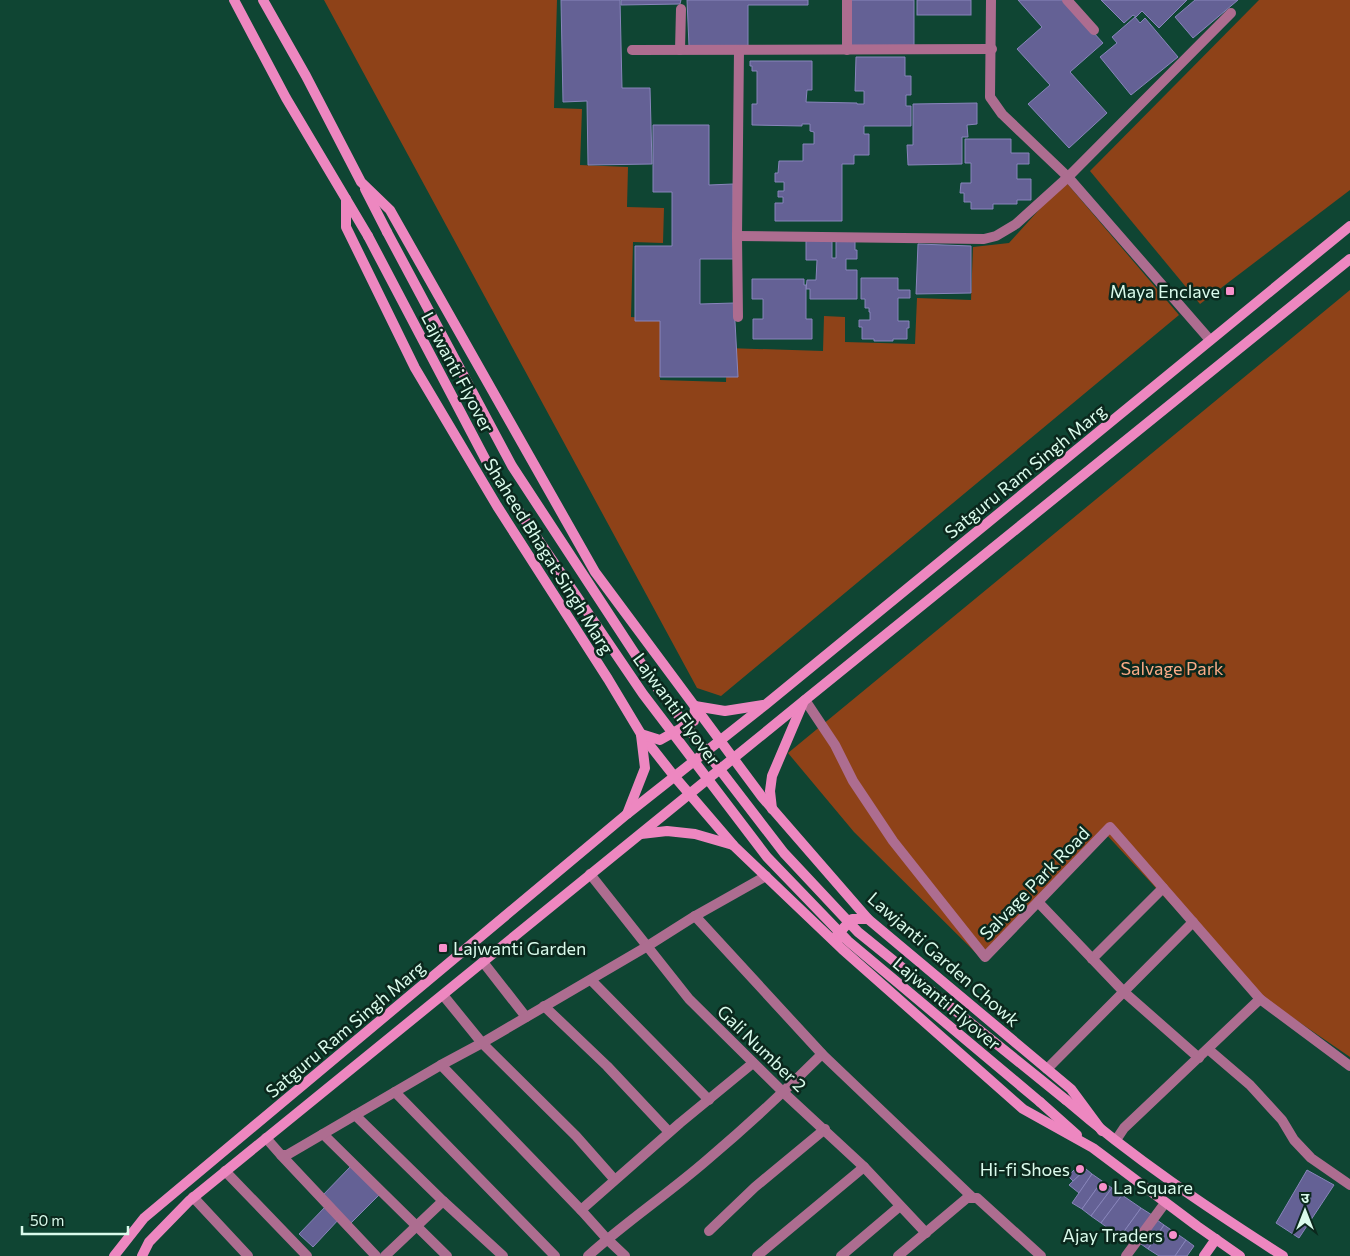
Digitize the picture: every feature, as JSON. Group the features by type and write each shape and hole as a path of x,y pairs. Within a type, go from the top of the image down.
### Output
{"main road":[{"path":"234,0 286,98 346,199"},
{"name":"Shaheed Bhagat Singh Marg","path":"263,0 306,76 361,182 390,210 595,572 720,740"},
{"name":"Lajwanti Flyover","path":"361,182 512,466 658,689 784,853 858,932 1102,1131"},
{"name":"Lajwanti Flyover","path":"346,199 368,236 491,470 643,694 767,857 848,941 1093,1148"},
{"name":"Shaheed Bhagat Singh Marg","path":"346,199 346,227 415,368 497,506 641,734 674,776"},
{"name":"Satguru Ram Singh Marg","path":"720,740 1350,226"},
{"path":"690,794 1350,259"},
{"path":"772,810 770,790 772,776 805,700"},
{"path":"626,814 645,768 641,734 660,740 694,721 695,706 725,711 765,704"},
{"path":"720,740 674,776 734,846 842,949 1024,1108 1093,1148 1237,1255"},
{"name":"Lawjanti Garden Chowk","path":"720,740 772,810 868,919 1076,1095 1102,1131"},
{"name":"Satguru Ram Singh Marg","path":"114,1256 144,1218 626,814 674,776"},
{"name":"Satguru Ram Singh Marg","path":"142,1256 149,1242 193,1197 690,794"},
{"path":"641,834 667,832 695,834 734,846"},
{"path":"842,949 837,935 852,919 868,919"},
{"path":"1102,1131 1210,1209 1283,1256"},
{"path":"1204,1256 1216,1239"}],"street":[{"path":"847,0 847,50"},
{"path":"991,0 992,49 990,97 1002,114 1068,177 1210,340"},
{"path":"1067,0 1094,30"},
{"path":"680,50 681,9"},
{"path":"737,236 984,239 996,236 1016,224 1068,177 1231,13"},
{"path":"632,50 992,49"},
{"path":"738,317 739,50"},
{"name":"Salvage Park Road","path":"805,700 835,745 853,781 893,841 985,957 1110,828 1260,998 1350,1066"},
{"name":"Gali Number 2","path":"590,874 689,999 753,1063 864,1166 926,1233"},
{"path":"281,1155 287,1155 482,1043 591,980 695,916 766,876"},
{"path":"1092,959 1163,888"},
{"path":"1038,902 1124,992 1199,1058"},
{"path":"695,916 822,1054 972,1197 977,1198 1041,1256"},
{"path":"1047,1069 1193,922"},
{"path":"483,962 526,1017"},
{"path":"591,980 709,1100"},
{"path":"443,994 482,1043 576,1136 614,1180"},
{"path":"1116,1140 1124,1128 1260,998"},
{"path":"544,1006 607,1066 670,1132"},
{"path":"1208,1049 1250,1085 1282,1120 1294,1140 1312,1158 1350,1186"},
{"path":"588,1256 706,1161 784,1092 822,1054"},
{"path":"581,1210 753,1063"},
{"path":"441,1065 625,1256"},
{"path":"395,1092 554,1256"},
{"path":"355,1115 502,1256"},
{"path":"709,1231 755,1188 825,1129"},
{"path":"323,1134 447,1256"},
{"path":"266,1138 376,1256"},
{"path":"757,1256 864,1166"},
{"path":"226,1171 306,1256"},
{"path":"193,1197 248,1256"},
{"path":"898,1256 968,1198 972,1197"},
{"path":"385,1256 443,1201"},
{"path":"1126,1256 1165,1202"},
{"path":"841,1256 900,1206"}],"green space":[{"path":"324,0 557,0 554,108 582,109 580,165 628,167 627,207 664,208 663,243 633,242 631,317 661,319 660,380 726,382 727,348 823,351 824,316 845,317 845,342 915,344 917,298 971,300 973,247 1009,243 1065,181 1179,315 721,696 697,688"},
{"path":"1259,0 1350,0 1350,190 1200,304 1090,171"},
{"name":"Salvage Park","path":"1350,290 1350,1057 1261,996 1229,967 1105,833 979,956 854,832 788,753"}],"building":[{"path":"561,0 620,0 622,88 650,88 652,164 588,165 587,101 563,102"},
{"path":"621,0 681,0 680,4 621,5"},
{"path":"687,0 808,0 808,5 748,5 748,46 689,46"},
{"path":"851,0 914,0 914,46 851,46"},
{"path":"917,0 971,0 971,15 917,15"},
{"path":"1018,0 1064,0 1103,43 1070,72 1107,113 1069,148 1028,104 1050,85 1017,49 1042,27"},
{"path":"1101,0 1187,0 1159,28 1142,11 1136,17 1133,15 1124,23"},
{"path":"1195,0 1238,0 1193,38 1175,17"},
{"path":"1135,17 1140,23 1145,18 1178,57 1131,95 1100,57 1117,43 1112,37"},
{"path":"856,57 905,57 905,76 911,76 911,95 906,95 906,106 911,106 911,126 864,126 864,134 869,134 869,155 854,155 854,164 842,164 842,221 775,221 775,203 783,203 783,197 778,197 778,191 784,191 784,182 775,182 775,173 778,173 779,161 803,161 803,144 814,144 814,132 810,131 810,124 802,124 802,126 752,125 752,104 757,104 757,71 752,71 750,61 812,61 812,90 807,90 806,102 864,104 864,91 855,91"},
{"path":"977,103 977,124 967,125 968,137 962,137 962,164 908,165 907,145 913,145 913,104"},
{"path":"653,125 709,125 709,185 733,184 734,259 700,259 700,304 734,303 738,377 660,377 660,321 635,321 635,246 672,246 672,192 653,192"},
{"path":"965,139 1011,139 1011,153 1029,153 1029,164 1017,164 1017,179 1031,179 1031,200 1017,200 1017,204 993,204 993,209 971,209 971,202 964,202 964,193 960,193 961,183 971,183 971,163 965,163"},
{"path":"806,240 832,240 832,258 836,258 836,241 855,241 857,259 846,259 846,270 857,270 857,299 810,299 810,289 806,289 807,280 816,280 817,260 806,260"},
{"path":"918,244 971,246 971,293 916,294"},
{"path":"861,278 898,278 898,290 910,290 910,298 898,298 898,321 909,321 907,339 874,341 874,339 862,339 862,327 859,327 859,320 870,320 870,312 869,308 865,308 865,299 861,299"},
{"path":"752,279 804,279 804,285 806,285 806,319 812,319 812,339 753,339 753,319 763,319 763,299 752,299"},
{"path":"1080,1164 1086,1169 1073,1181 1068,1176"},
{"path":"351,1166 380,1194 350,1224 322,1196"},
{"path":"1086,1169 1092,1174 1079,1193 1069,1185"},
{"path":"1307,1170 1334,1185 1299,1238 1276,1223"},
{"path":"1092,1174 1102,1181 1082,1209 1072,1203"},
{"path":"1102,1181 1112,1188 1091,1216 1082,1209"},
{"path":"1112,1188 1122,1195 1101,1223 1091,1216"},
{"path":"1122,1195 1141,1208 1120,1237 1101,1223"},
{"path":"326,1206 340,1218 313,1247 299,1234"},
{"path":"1141,1208 1152,1215 1131,1245 1120,1237"},
{"path":"1157,1220 1164,1225 1148,1249 1141,1244"},
{"path":"1164,1225 1186,1240 1175,1256 1159,1256 1148,1249"},
{"path":"1186,1240 1194,1246 1187,1256 1175,1256"}],"place":[{"name":"Maya Enclave","path":"1230,291"},
{"name":"Lajwanti Garden","path":"443,948"},
{"name":"Hi-fi Shoes","path":"1080,1169"},
{"name":"La Square","path":"1103,1187"},
{"name":"Ajay Traders","path":"1173,1235"}]}
